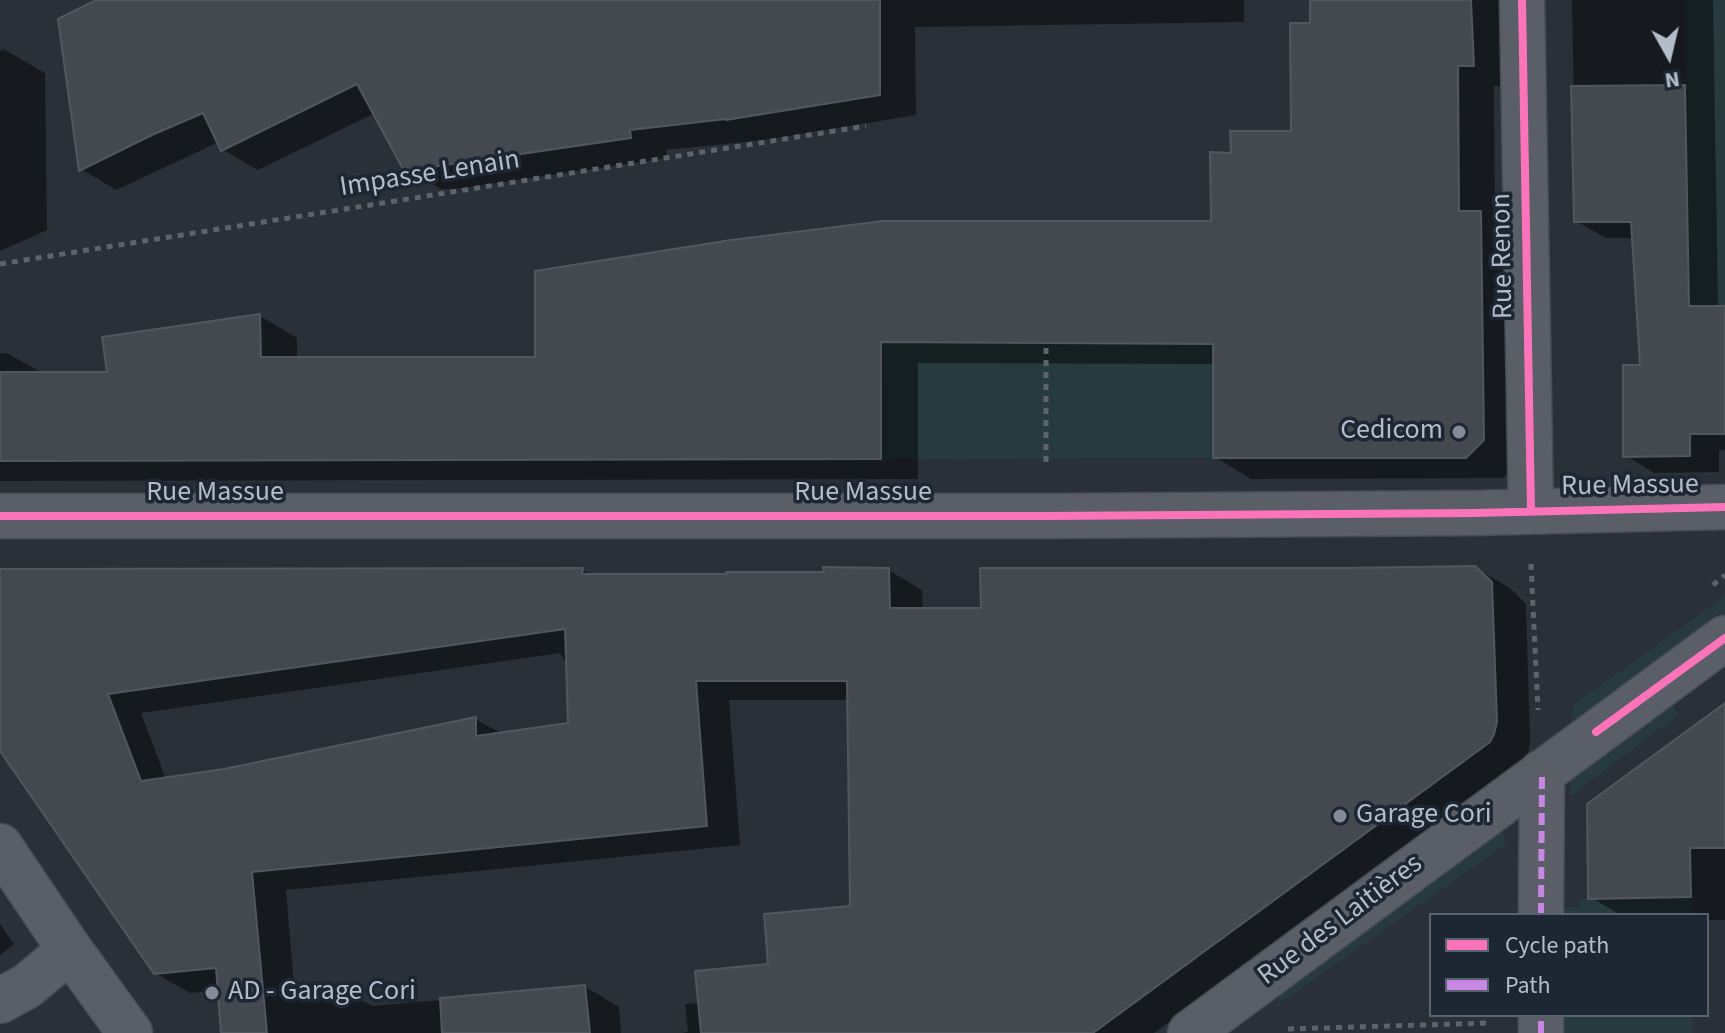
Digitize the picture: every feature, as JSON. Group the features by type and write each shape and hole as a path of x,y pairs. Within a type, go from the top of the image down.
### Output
{"street":[{"name":"Rue Renon","path":"1522,0 1531,511"},
{"name":"Rue Massue","path":"0,516 1046,516 1725,507"},
{"name":"Rue des Laitières","path":"1190,1033 1725,638"},
{"path":"1541,913 1542,772"},
{"path":"0,846 130,1033"},
{"path":"0,1001 27,986 70,950"}],"path":[{"path":"1046,343 1046,516"},
{"path":"1531,511 1542,772"},
{"path":"1279,1029 1541,1023"}],"green space":[{"path":"1685,0 1725,0 1725,306 1689,306"},
{"path":"883,342 1213,344 1213,458 881,459"},
{"path":"1725,596 1725,617 1571,729 1573,705"},
{"path":"1671,703 1678,715 1571,796 1569,780"},
{"path":"1503,826 1505,845 1279,1004 1279,987"},
{"path":"1691,897 1691,913 1548,913 1547,907 1580,907 1580,899"},
{"path":"1549,1017 1692,1017 1692,1033 1549,1033"}],"building":[{"path":"96,0 880,0 880,95 726,120 630,130 631,138 403,169 357,84 221,151 203,113 79,171 58,19"},
{"path":"1310,0 1471,0 1474,66 1458,66 1459,211 1481,211 1484,440 1466,458 1213,458 1213,344 881,342 881,459 0,461 0,372 107,372 102,337 260,314 261,357 535,357 535,271 731,240 883,221 1211,221 1210,152 1231,153 1230,131 1291,131 1290,23 1310,23"},
{"path":"1685,85 1689,306 1725,306 1725,434 1690,434 1690,456 1623,457 1623,365 1640,365 1631,222 1574,222 1571,86"},
{"path":"1475,566 1492,582 1497,722 1490,742 1093,1033 701,1033 695,971 768,964 764,914 850,906 847,681 696,681 707,826 252,872 267,1033 221,1033 216,968 154,974 0,751 0,569 583,568 582,574 727,574 824,572 823,567 889,568 890,608 981,608 980,568","holes":["565,629 568,723 476,736 476,717 224,769 141,781 108,694"]},
{"path":"1725,703 1725,848 1690,848 1691,897 1588,899 1587,804"},
{"path":"585,985 590,1033 442,1033 440,998"}],"marked path":[{"path":"1541,913 1542,772"},
{"path":"1541,1017 1541,1033"}],"cycle path":[{"path":"1522,0 1531,511"},
{"path":"0,516 1046,516 1475,513 1725,507"},
{"path":"1596,732 1725,638"}],"place":[{"name":"Cedicom","path":"1459,432"},
{"name":"Garage Cori","path":"1340,816"},
{"name":"AD - Garage Cori","path":"212,993"}]}
